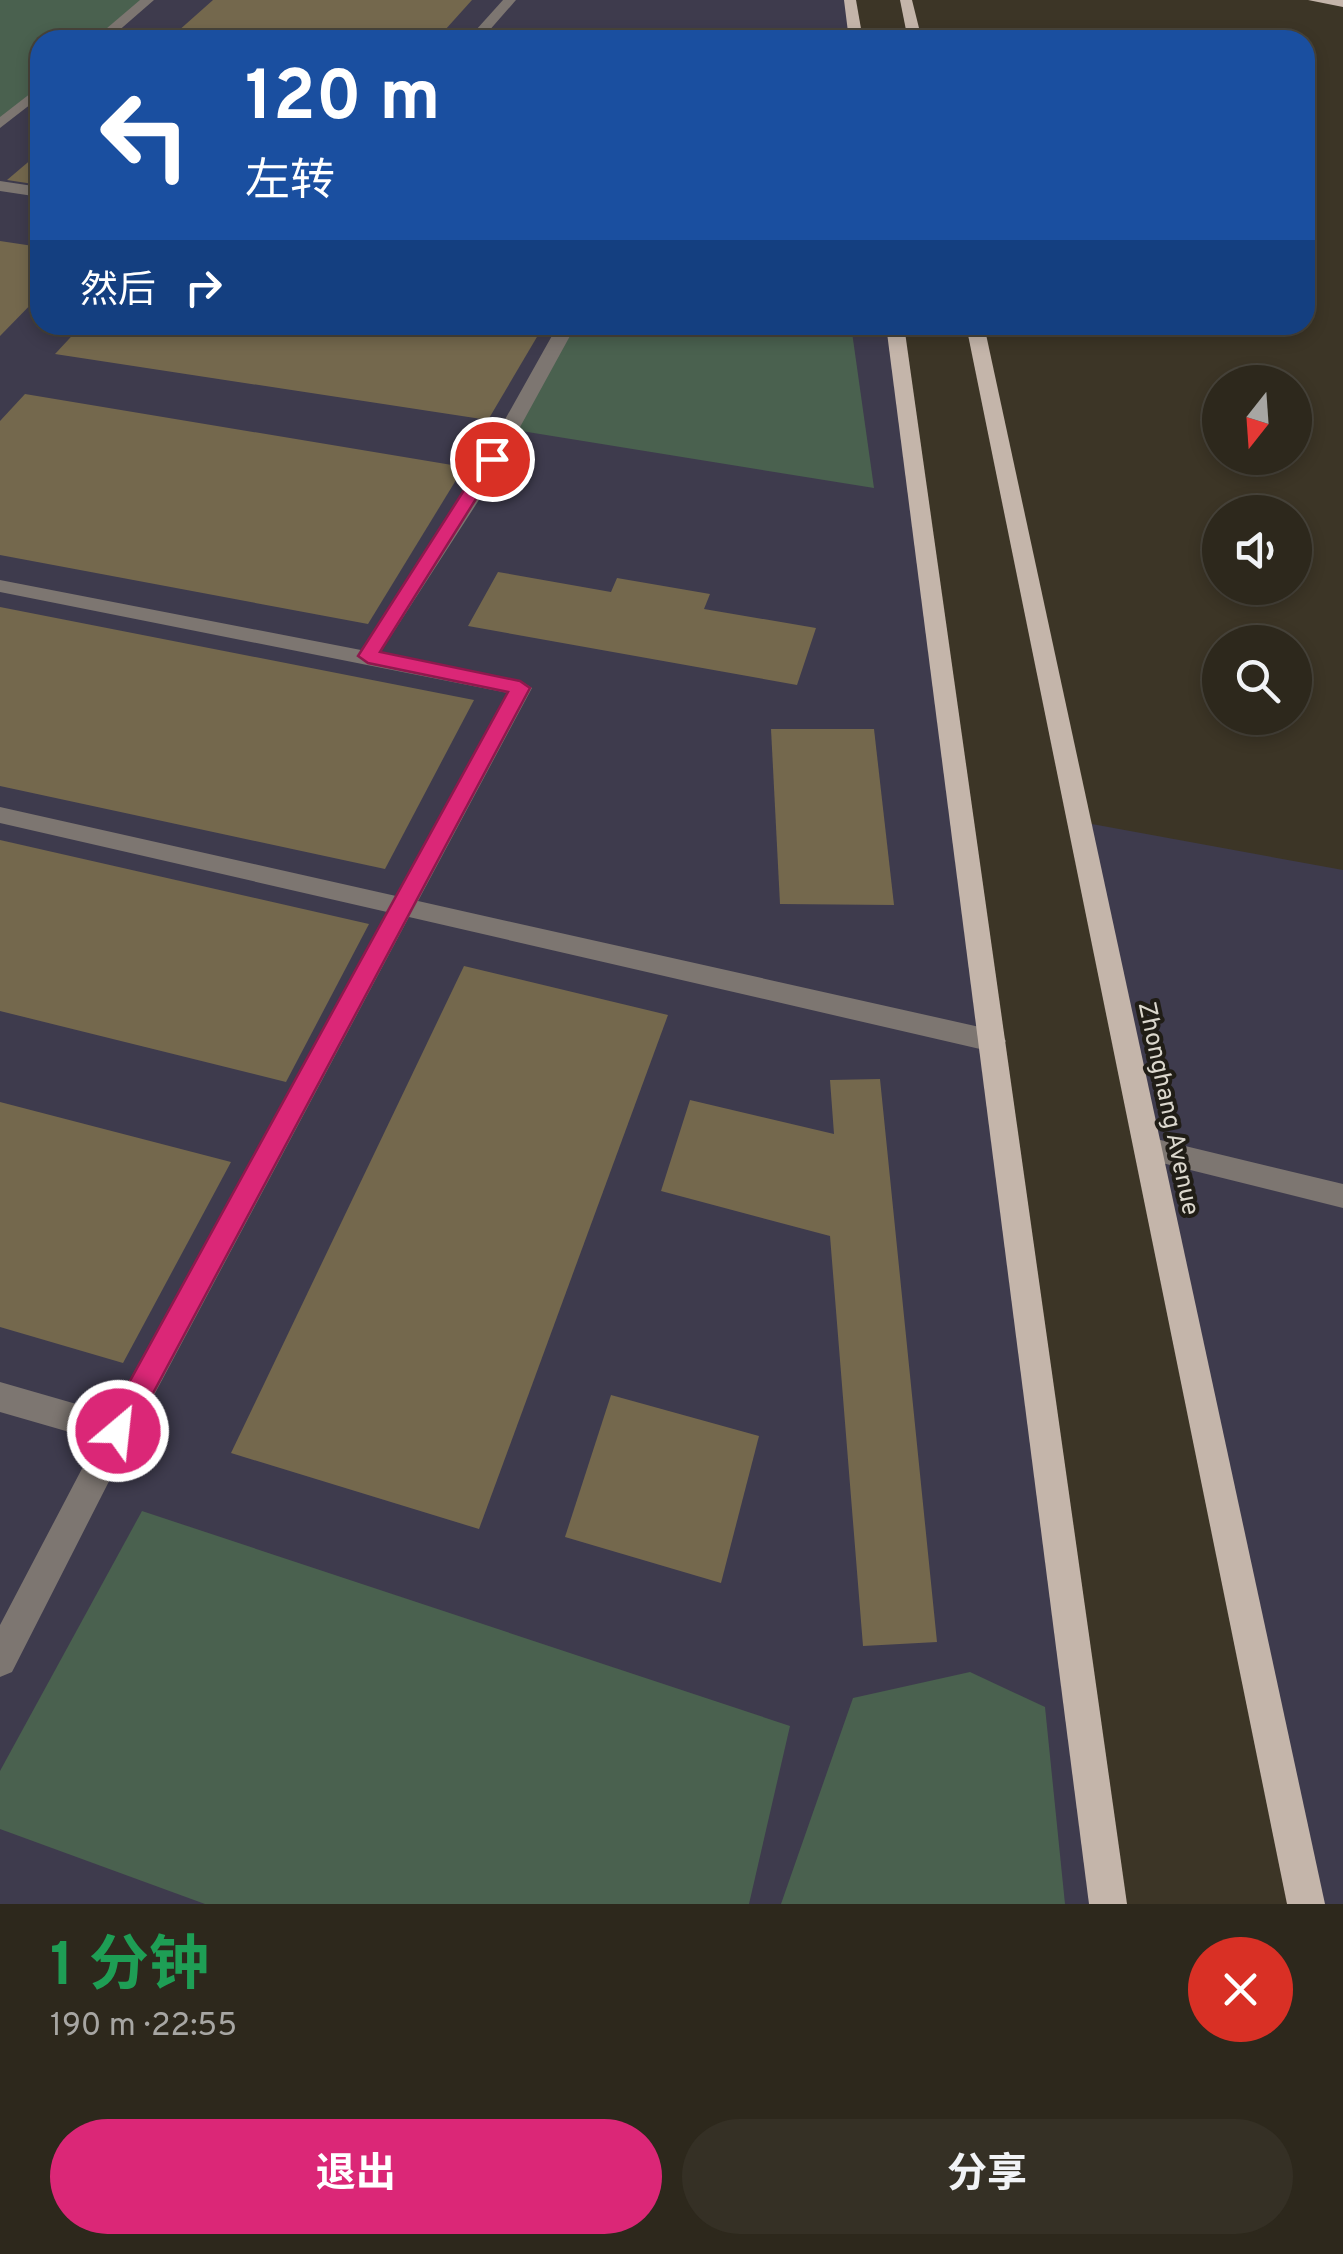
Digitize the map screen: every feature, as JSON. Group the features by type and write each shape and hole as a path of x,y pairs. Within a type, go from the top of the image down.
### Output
{"main road":[{"path":"850,0 854,30"},
{"path":"906,0 912,30"},
{"path":"1314,0 1343,3"},
{"path":"896,335 1108,1904"},
{"name":"Zhonghang Avenue","path":"977,335 1306,1904"}],"lane":[{"path":"112,30 148,0"},
{"path":"483,30 510,0"},
{"path":"0,124 30,98"},
{"path":"0,186 30,190"},
{"path":"368,656 476,488 561,335"},
{"path":"0,586 520,688 118,1431 0,1660"},
{"path":"0,815 993,1041"},
{"path":"1148,1148 1343,1196"},
{"path":"0,1397 118,1431"}],"shaded area":[{"path":"0,0 850,0 854,30 30,30 30,335 896,335 1108,1904 0,1904"},
{"path":"1070,820 1343,870 1343,1904 1306,1904"}],"green space":[{"path":"0,0 148,0 112,30 30,30 30,98 0,124"},
{"path":"561,335 852,335 874,488 509,429"},
{"path":"142,1511 790,1726 749,1904 205,1904 0,1829 0,1771"},
{"path":"970,1672 1045,1707 1065,1904 781,1904 853,1698"}],"building":[{"path":"213,0 472,0 445,30 179,30"},
{"path":"30,160 30,183 7,180"},
{"path":"0,241 30,246 30,305 0,336"},
{"path":"73,335 538,335 488,420 55,354"},
{"path":"25,394 464,467 368,624 0,555 0,421"},
{"path":"498,572 611,592 617,578 710,594 704,609 816,628 797,685 468,626"},
{"path":"0,607 474,700 385,869 0,786"},
{"path":"771,729 874,729 894,905 780,904"},
{"path":"0,840 369,924 286,1082 0,1011"},
{"path":"464,966 668,1015 479,1529 231,1453"},
{"path":"880,1079 937,1642 863,1646 830,1236 661,1191 690,1100 834,1134 830,1080"},
{"path":"0,1102 231,1162 123,1363 0,1327"},
{"path":"611,1395 759,1436 721,1583 565,1537"}],"route":[{"path":"118,1431 520,688 368,656 492,459"}]}
